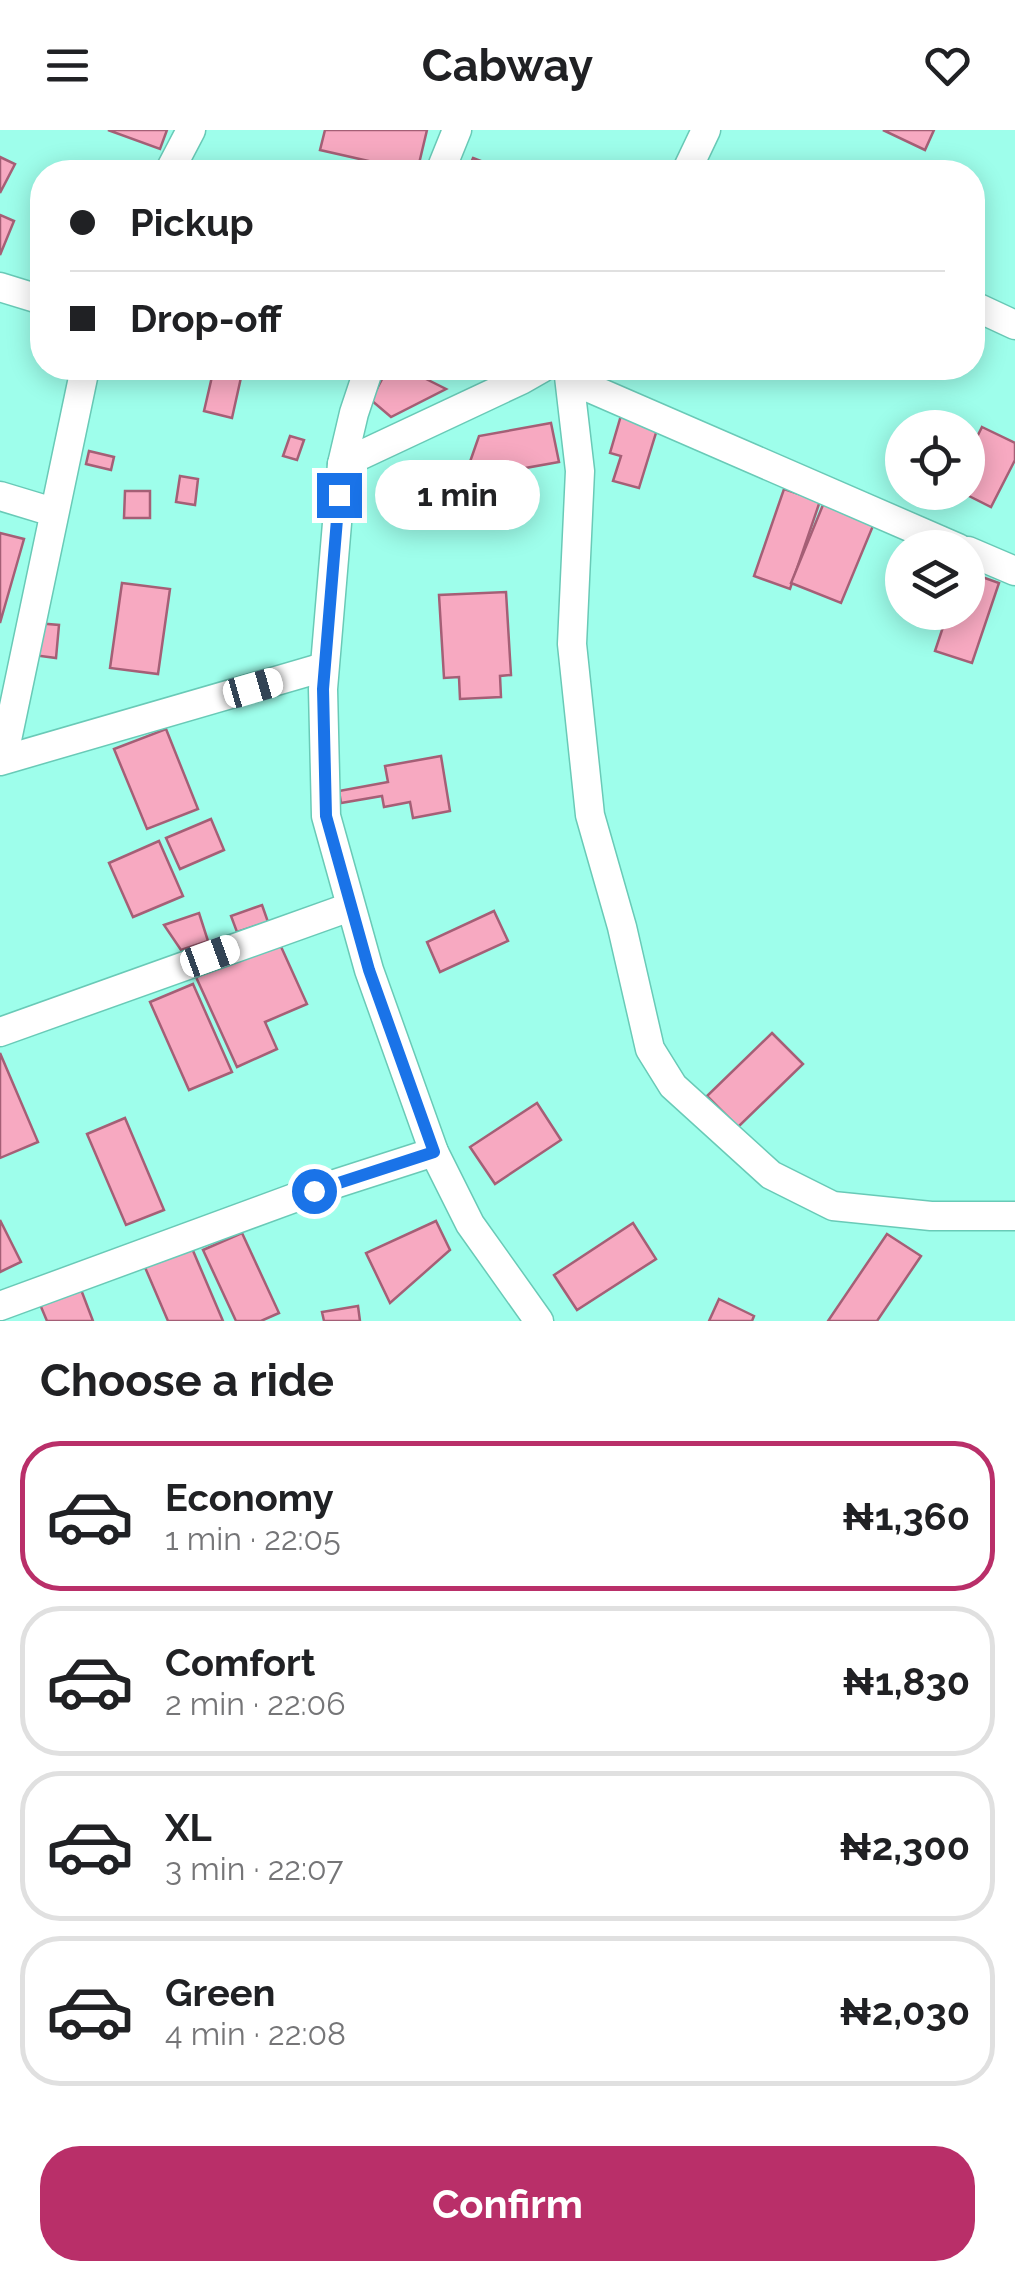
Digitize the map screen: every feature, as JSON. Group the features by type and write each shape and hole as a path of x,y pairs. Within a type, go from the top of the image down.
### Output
{"street":[{"path":"175,160 191,130"},
{"path":"445,160 456,130"},
{"path":"692,160 706,130"},
{"path":"0,287 30,296"},
{"path":"985,311 1015,325"},
{"path":"82,380 1,759 324,667"},
{"path":"366,380 342,464 324,667 326,816 369,970 434,1152 470,1224 539,1321"},
{"path":"342,464 521,380"},
{"path":"569,380 580,471 572,644 590,815 622,927 650,1049 673,1086 771,1175 833,1206 930,1216 1015,1216"},
{"path":"579,380 585,386 917,530"},
{"path":"0,496 53,512"},
{"path":"985,559 1015,571"},
{"path":"0,1032 350,906"},
{"path":"0,1306 314,1191 434,1152"}],"building":[{"path":"108,130 167,130 160,149"},
{"path":"325,130 427,130 420,160 364,160 320,150"},
{"path":"883,130 934,130 925,150"},
{"path":"0,157 15,164 0,193"},
{"path":"0,215 14,221 0,255"},
{"path":"211,380 240,380 232,418 204,411"},
{"path":"382,380 428,380 446,389 391,417 371,400"},
{"path":"622,412 659,423 639,488 613,481 621,456 610,453"},
{"path":"551,423 559,462 464,479 479,436"},
{"path":"985,428 1015,443 1015,460 991,507 985,504"},
{"path":"290,436 304,440 297,460 283,456"},
{"path":"89,451 114,457 111,470 86,464"},
{"path":"180,476 198,479 195,505 176,502"},
{"path":"784,489 820,501 790,589 754,576"},
{"path":"125,491 150,491 150,518 124,518"},
{"path":"825,500 875,521 841,603 791,583"},
{"path":"0,533 24,539 0,623"},
{"path":"985,578 999,583 985,624"},
{"path":"122,583 170,589 158,674 110,668"},
{"path":"506,592 511,675 500,676 501,697 460,699 459,677 444,678 439,595"},
{"path":"36,623 59,625 56,658 33,655"},
{"path":"942,630 983,630 972,663 935,651"},
{"path":"166,729 198,809 147,829 114,749"},
{"path":"441,756 450,811 413,818 410,802 384,807 382,796 341,803 339,791 388,782 385,766"},
{"path":"211,819 224,850 180,869 166,838"},
{"path":"159,841 183,896 133,917 109,863"},
{"path":"262,905 268,922 237,932 231,916"},
{"path":"494,911 508,941 440,972 427,942"},
{"path":"199,913 208,941 181,950 164,925"},
{"path":"278,940 307,1004 265,1022 277,1049 237,1067 196,977"},
{"path":"193,984 232,1072 189,1090 150,1002"},
{"path":"772,1033 803,1064 738,1127 707,1096"},
{"path":"0,1053 38,1142 0,1158"},
{"path":"537,1103 561,1140 495,1184 470,1147"},
{"path":"125,1118 164,1210 126,1225 87,1134"},
{"path":"0,1220 21,1262 0,1272"},
{"path":"436,1221 450,1250 390,1303 366,1253"},
{"path":"633,1223 656,1259 577,1310 554,1275"},
{"path":"242,1233 279,1313 261,1321 236,1321 203,1250"},
{"path":"887,1234 921,1256 877,1321 828,1321"},
{"path":"191,1246 223,1321 168,1321 144,1265"},
{"path":"80,1287 93,1321 47,1321 39,1302"},
{"path":"719,1299 754,1316 752,1321 709,1321"},
{"path":"358,1306 360,1321 324,1321 322,1312"}],"route":[{"path":"314,1191 434,1152 369,970 326,816 323,689 339,495"}]}
